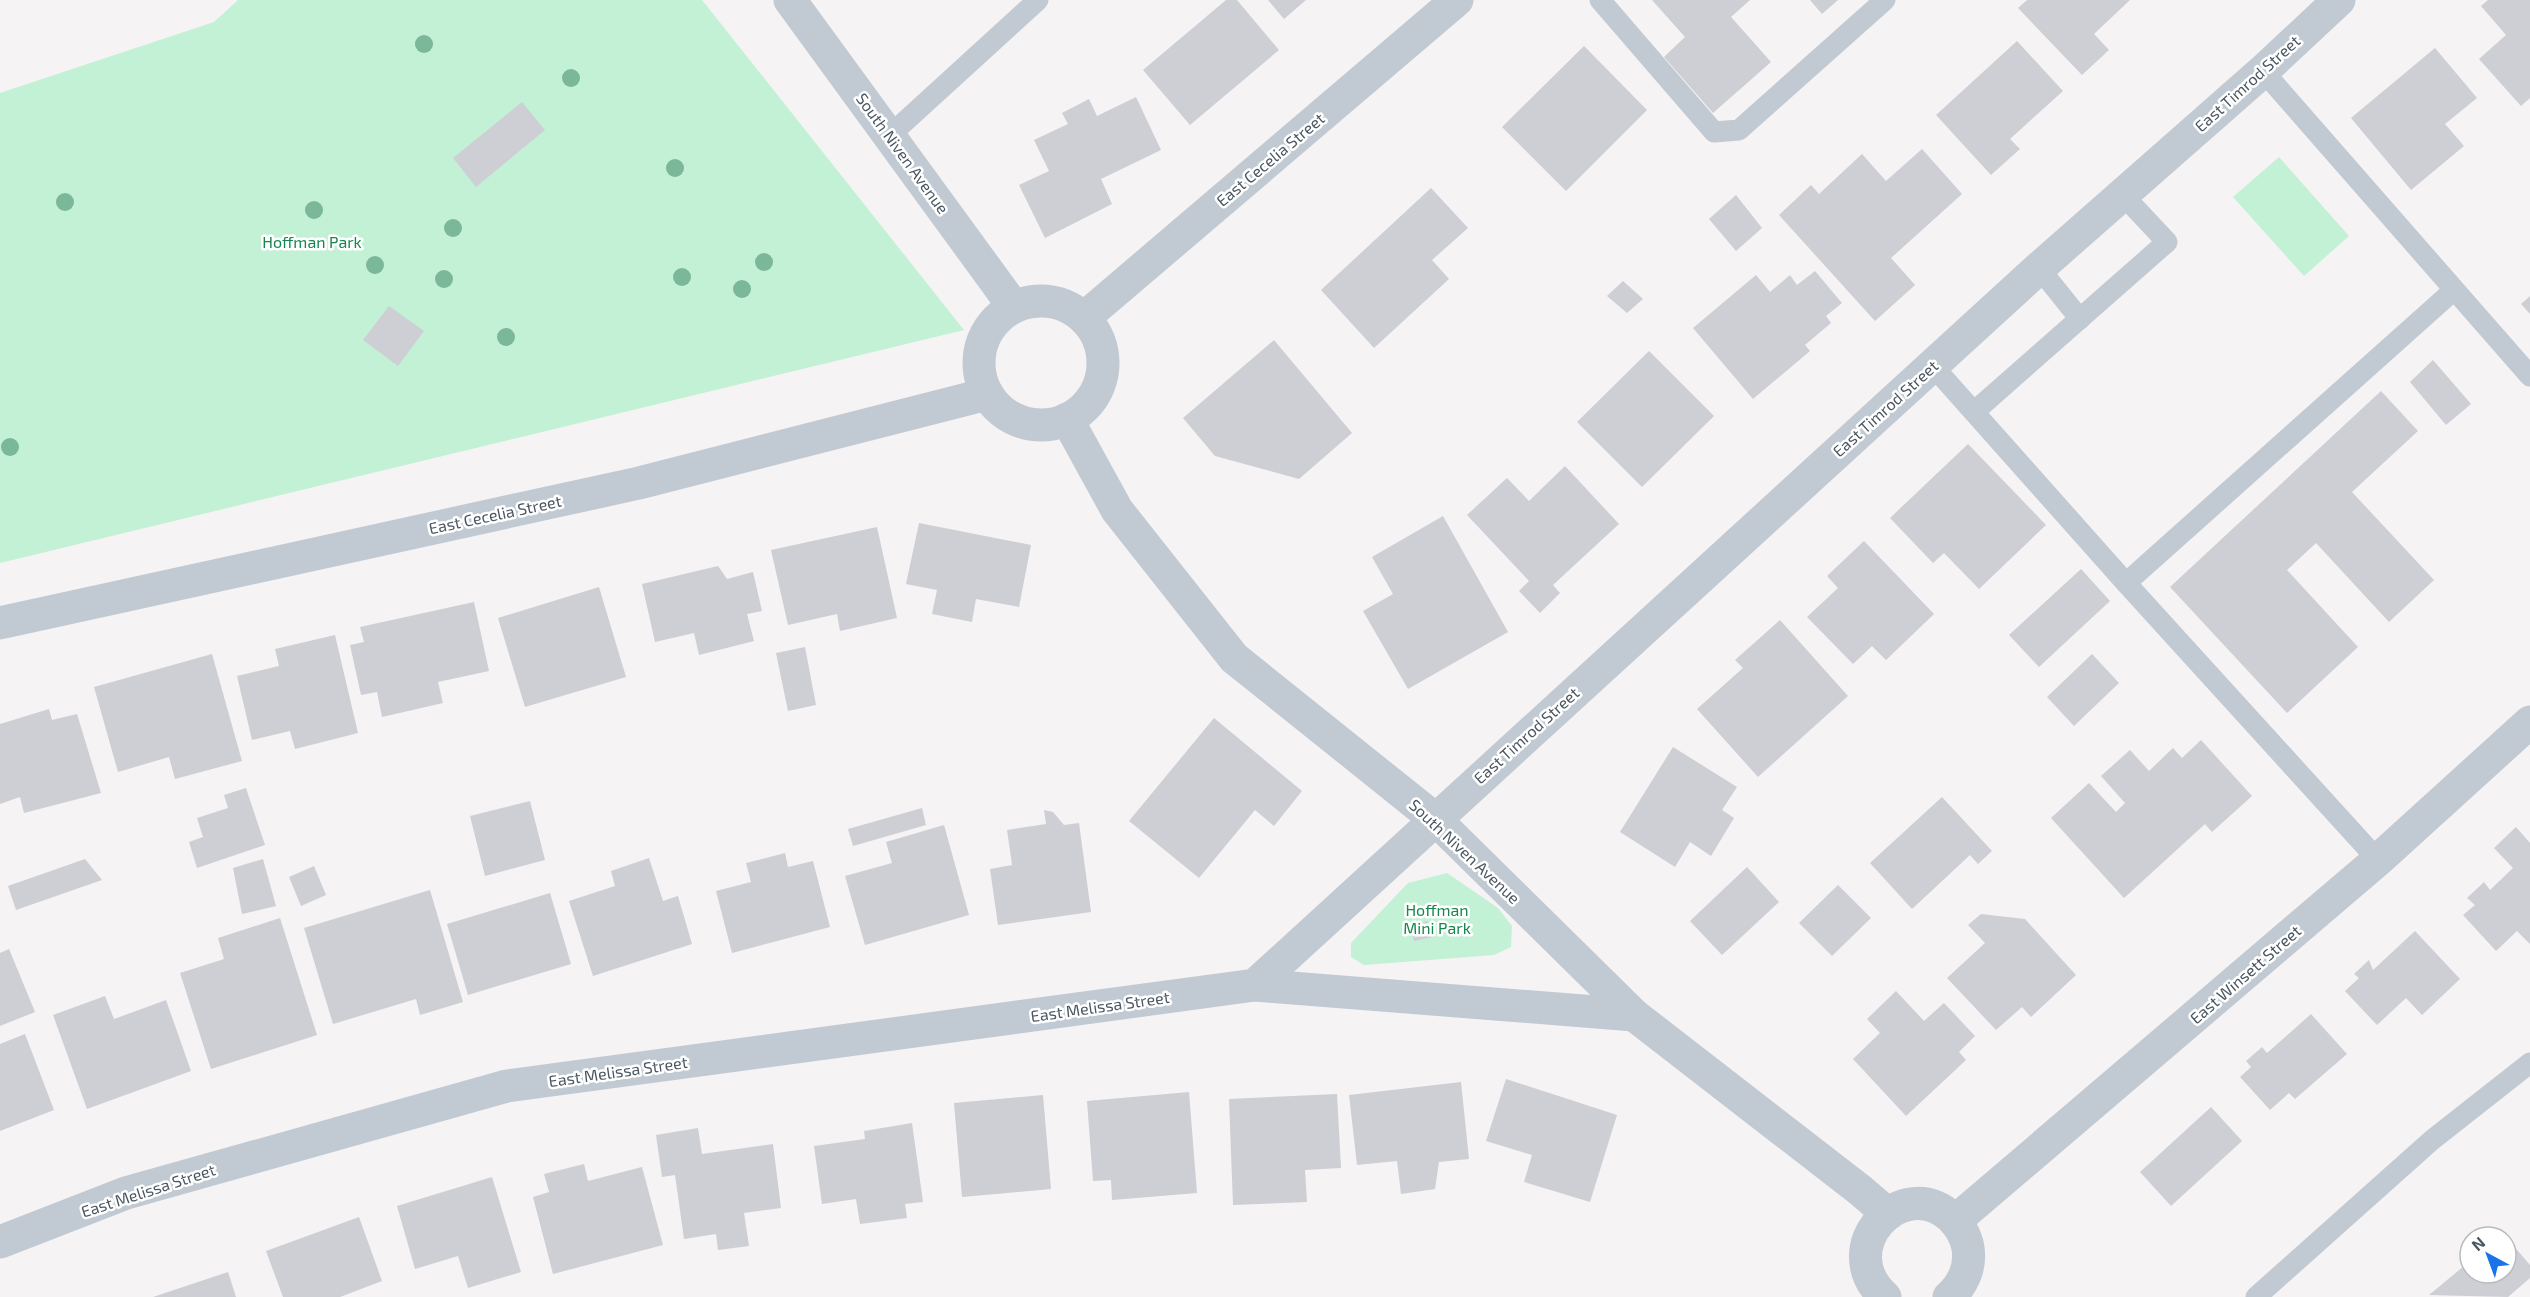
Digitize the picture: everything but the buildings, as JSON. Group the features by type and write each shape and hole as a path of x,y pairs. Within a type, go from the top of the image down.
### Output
{"street":[{"name":"South Niven Avenue","path":"789,0 1014,307"},
{"name":"East Cecelia Street","path":"1084,318 1457,0"},
{"name":"East Timrod Street","path":"1435,819 2038,268 2339,0"},
{"path":"1042,300 1061,303 1084,318 1092,326 1101,344 1103,363 1100,382 1091,400 1077,414 1059,422 1040,425 1021,422 1003,413 987,394 981,381 978,362 981,343 991,325 1005,311 1022,303 1042,300"},
{"name":"East Cecelia Street","path":"0,623 639,483 987,394"},
{"name":"South Niven Avenue","path":"1066,419 1117,510 1234,658 1435,819 1634,1015 1888,1214"},
{"name":"East Winsett Street","path":"1955,1221 2379,860 2530,722"},
{"path":"1255,986 1435,819"},
{"name":"East Melissa Street","path":"0,1242 126,1193 507,1086 1255,986 1634,1015"},
{"path":"1877,1295 1867,1273 1865,1255 1868,1238 1878,1222 1888,1214 1909,1205 1928,1205 1945,1212 1955,1221 1967,1240 1970,1258 1966,1275 1950,1297"}],"lane":[{"path":"889,136 1038,0"},
{"path":"1600,0 1714,132 1739,130 1885,0"},
{"path":"2263,70 2530,376"},
{"path":"1975,411 2167,242 2122,194"},
{"path":"2038,268 2080,319"},
{"path":"2126,583 2454,290"},
{"path":"1932,365 2126,583 2379,860"},
{"path":"2256,1297 2432,1140 2530,1063"}],"green space":[{"name":"Hoffman Park","path":"238,0 702,0 964,330 0,563 0,93 214,22"},
{"path":"2279,157 2349,236 2304,276 2233,197"},
{"name":"Hoffman Mini Park","path":"1447,873 1498,908 1512,926 1511,947 1494,955 1364,965 1351,957 1351,943 1408,883"}]}
